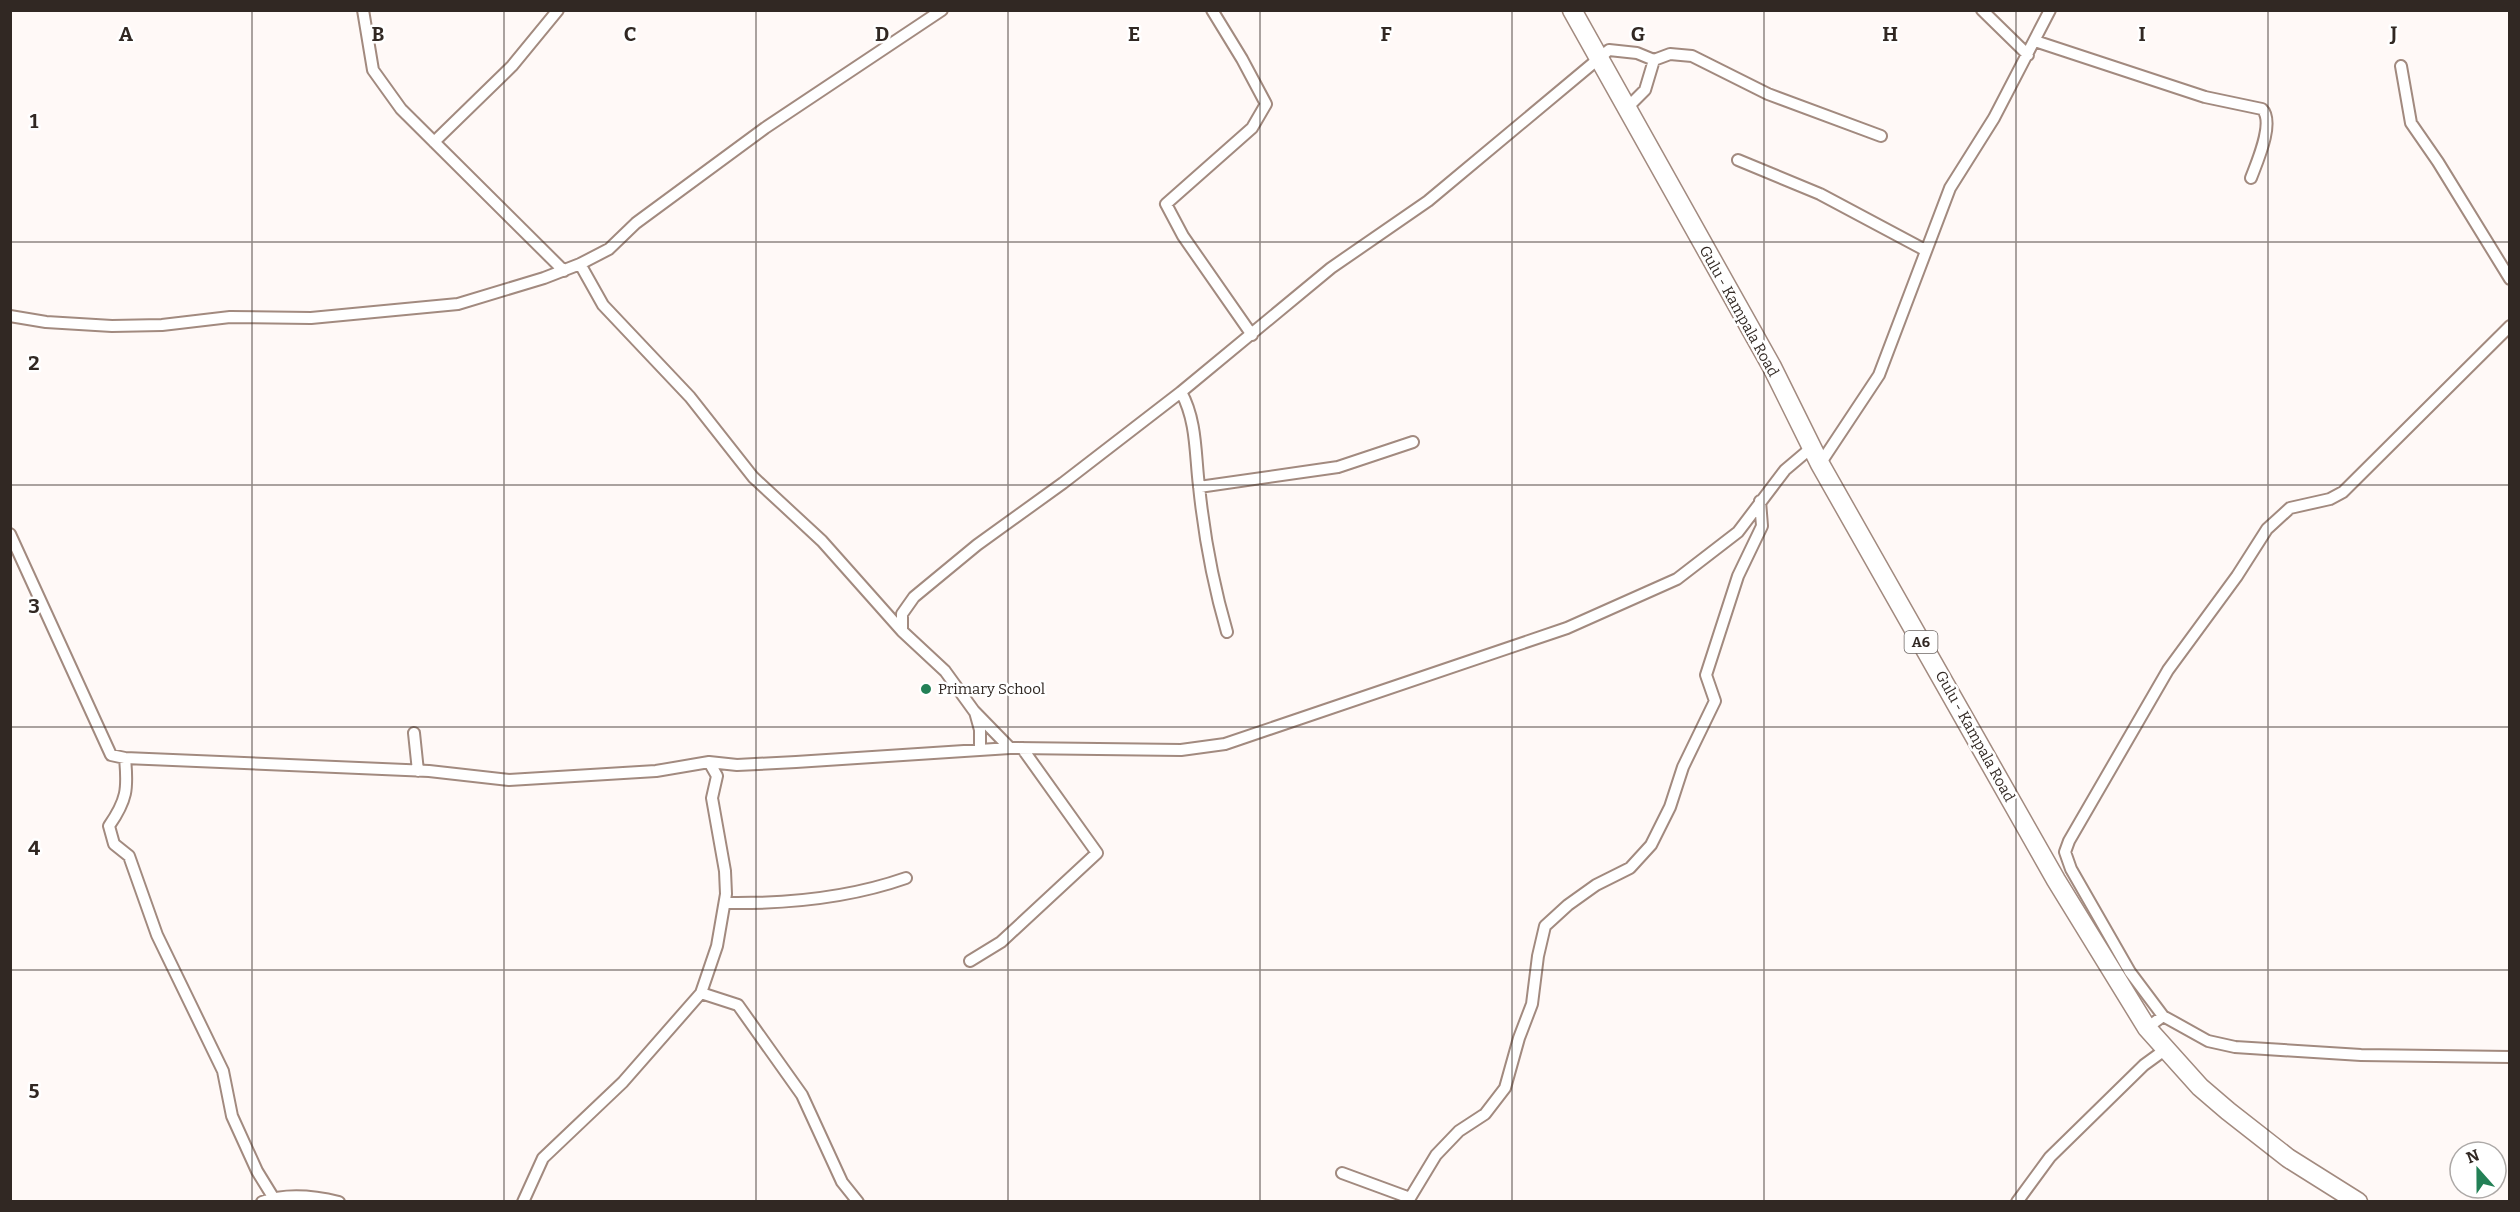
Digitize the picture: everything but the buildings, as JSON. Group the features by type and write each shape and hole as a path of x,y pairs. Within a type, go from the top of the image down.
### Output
{"main road":[{"name":"Gulu - Kampala Road","path":"1572,10 1772,368 1820,464 2056,880 2147,1028 2200,1087 2228,1112 2288,1158 2358,1202"}],"street":[{"path":"363,10 373,70 401,109 564,271"},
{"path":"434,142 512,66 558,10"},
{"path":"10,316 46,322 112,326 162,325 230,317 311,318 458,304 564,271 609,249 636,223 765,128 942,10"},
{"path":"1212,10 1266,104 1252,128 1166,204 1189,245 1252,335"},
{"path":"1982,10 2028,55"},
{"path":"1820,464 1879,375 1950,188 1994,118 2050,10"},
{"path":"2035,41 2205,97 2262,109 2267,119 2264,138 2251,178"},
{"path":"902,631 902,614 914,597 977,544 1062,483 1181,392 1331,268 1428,201 1609,50 1637,53 1654,60 1670,54 1692,56 1768,94 1881,136"},
{"path":"1626,109 1645,90 1654,60"},
{"path":"2401,66 2411,123 2438,162 2510,279"},
{"path":"1738,160 1820,194 1925,250"},
{"path":"580,264 603,304 690,397 753,477 822,541 902,631 945,670 974,711 1010,748"},
{"path":"2510,326 2343,492 2330,499 2290,508 2267,529 2237,576 2168,670 2069,841 2066,852 2071,869 2130,972 2163,1016 2208,1041 2235,1047 2361,1055 2510,1057"},
{"path":"1181,392 1188,405 1196,442 1199,487 1214,588 1227,632"},
{"path":"1199,487 1338,467 1413,442"},
{"path":"10,534 111,755 125,758 418,771 509,780 656,771 709,762 737,765 1010,748 1181,750 1225,744 1567,628 1677,579 1738,532 1785,470 1811,448"},
{"path":"1342,1173 1410,1198 1436,1155 1459,1131 1485,1113 1505,1089 1519,1038 1532,1004 1538,956 1545,926 1568,905 1596,885 1630,868 1651,845 1671,807 1683,767 1714,701 1706,675 1738,576 1762,526 1760,501"},
{"path":"974,711 980,730 980,750"},
{"path":"414,733 418,771"},
{"path":"970,962 1001,942 1097,853 1022,748"},
{"path":"125,758 128,788 122,807 109,826 114,844 129,856 157,935 223,1071 232,1116 257,1171 273,1197"},
{"path":"523,1202 543,1158 623,1082 701,993 717,946 725,903 725,871 712,798 717,776 709,762"},
{"path":"717,776 737,765"},
{"path":"725,903 774,904 854,891 906,878"},
{"path":"701,993 738,1005 802,1095 843,1182 858,1202"},
{"path":"2147,1028 2163,1016"},
{"path":"2017,1202 2050,1157 2144,1065 2166,1049"},
{"path":"262,1202 273,1197 317,1197 339,1202"}],"place":[{"name":"Primary School","path":"926,689"}]}
